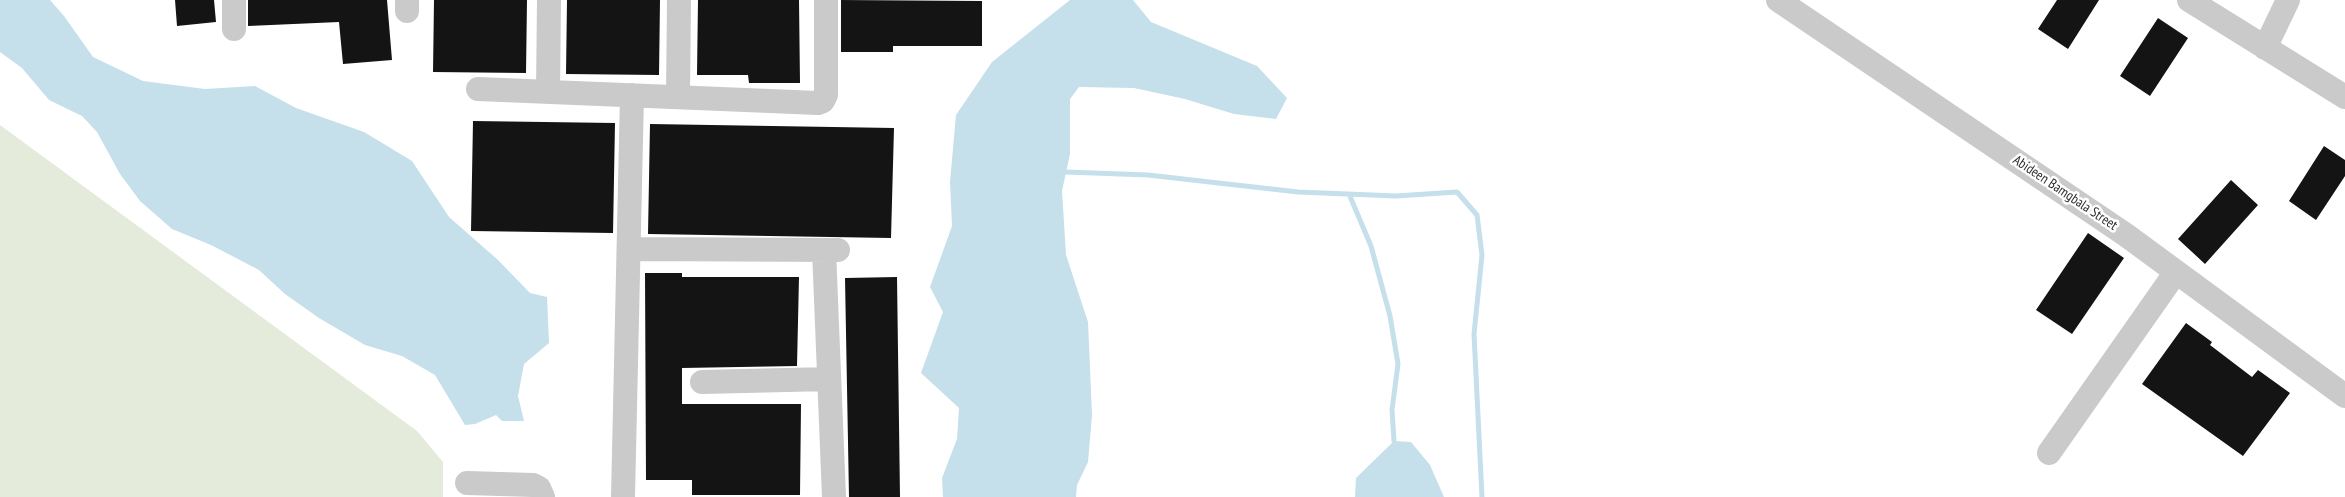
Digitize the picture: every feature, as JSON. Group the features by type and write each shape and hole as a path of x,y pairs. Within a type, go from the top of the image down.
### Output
{"street":[{"path":"234,0 234,29"},
{"path":"548,92 549,0"},
{"path":"678,97 679,0"},
{"path":"478,89 818,103 824,101 826,95 826,0"},
{"name":"Abideen Bamgbala Street","path":"1778,0 2126,235 2345,396"},
{"path":"2189,0 2345,97"},
{"path":"2265,48 2288,0"},
{"path":"623,497 632,96"},
{"path":"629,249 831,250 829,379 834,497"},
{"path":"2049,453 2176,272"},
{"path":"702,382 829,379"},
{"path":"467,483 533,485 539,488 543,497"}],"green space":[{"path":"0,125 417,431 443,462 443,497 0,497"}],"water":[{"path":"0,0 50,0 64,16 93,57 143,81 205,89 255,86 296,108 364,132 412,161 449,217 498,260 530,293 547,297 549,343 524,364 518,396 524,421 502,421 496,415 475,424 465,425 435,375 402,356 365,345 319,318 285,294 259,270 211,245 172,229 140,201 120,174 97,132 82,116 49,100 22,68 0,52"},
{"path":"1070,0 1133,0 1151,22 1257,66 1287,98 1276,119 1234,114 1185,99 1134,88 1079,87 1070,99 1070,154 1062,191 1066,255 1088,322 1092,415 1088,462 1077,485 1076,497 943,497 942,478 957,439 959,408 921,373 943,312 930,287 952,226 950,182 956,115 992,62"},
{"path":"1394,441 1411,442 1430,465 1444,497 1355,497 1356,478"}],"building":[{"path":"175,0 214,0 216,22 177,26"},
{"path":"248,0 387,0 392,60 343,64 339,22 248,26"},
{"path":"434,0 527,0 526,73 433,72"},
{"path":"567,0 660,0 659,75 566,74"},
{"path":"698,0 799,0 800,83 749,83 748,75 697,75"},
{"path":"841,0 982,1 982,46 893,46 893,52 841,52"},
{"path":"2057,0 2099,0 2068,49 2038,29"},
{"path":"2158,18 2188,38 2150,96 2120,76"},
{"path":"473,121 615,123 613,233 471,231"},
{"path":"650,124 894,128 891,238 648,234"},
{"path":"2324,146 2345,160 2345,176 2316,220 2289,201"},
{"path":"2231,180 2258,205 2205,264 2178,239"},
{"path":"2088,233 2124,258 2072,334 2036,310"},
{"path":"645,273 682,273 682,277 799,277 797,366 682,368 682,404 801,404 800,495 692,495 692,480 646,480"},
{"path":"897,277 900,497 849,497 845,278"},
{"path":"2186,323 2212,342 2210,345 2252,377 2258,370 2290,393 2243,456 2142,384"}],"waterway":[{"path":"1066,172 1148,175 1298,192 1396,196 1457,192 1477,215 1482,255 1474,334 1482,497"},
{"path":"1349,194 1371,246 1390,316 1398,364 1392,410 1394,441"}]}
